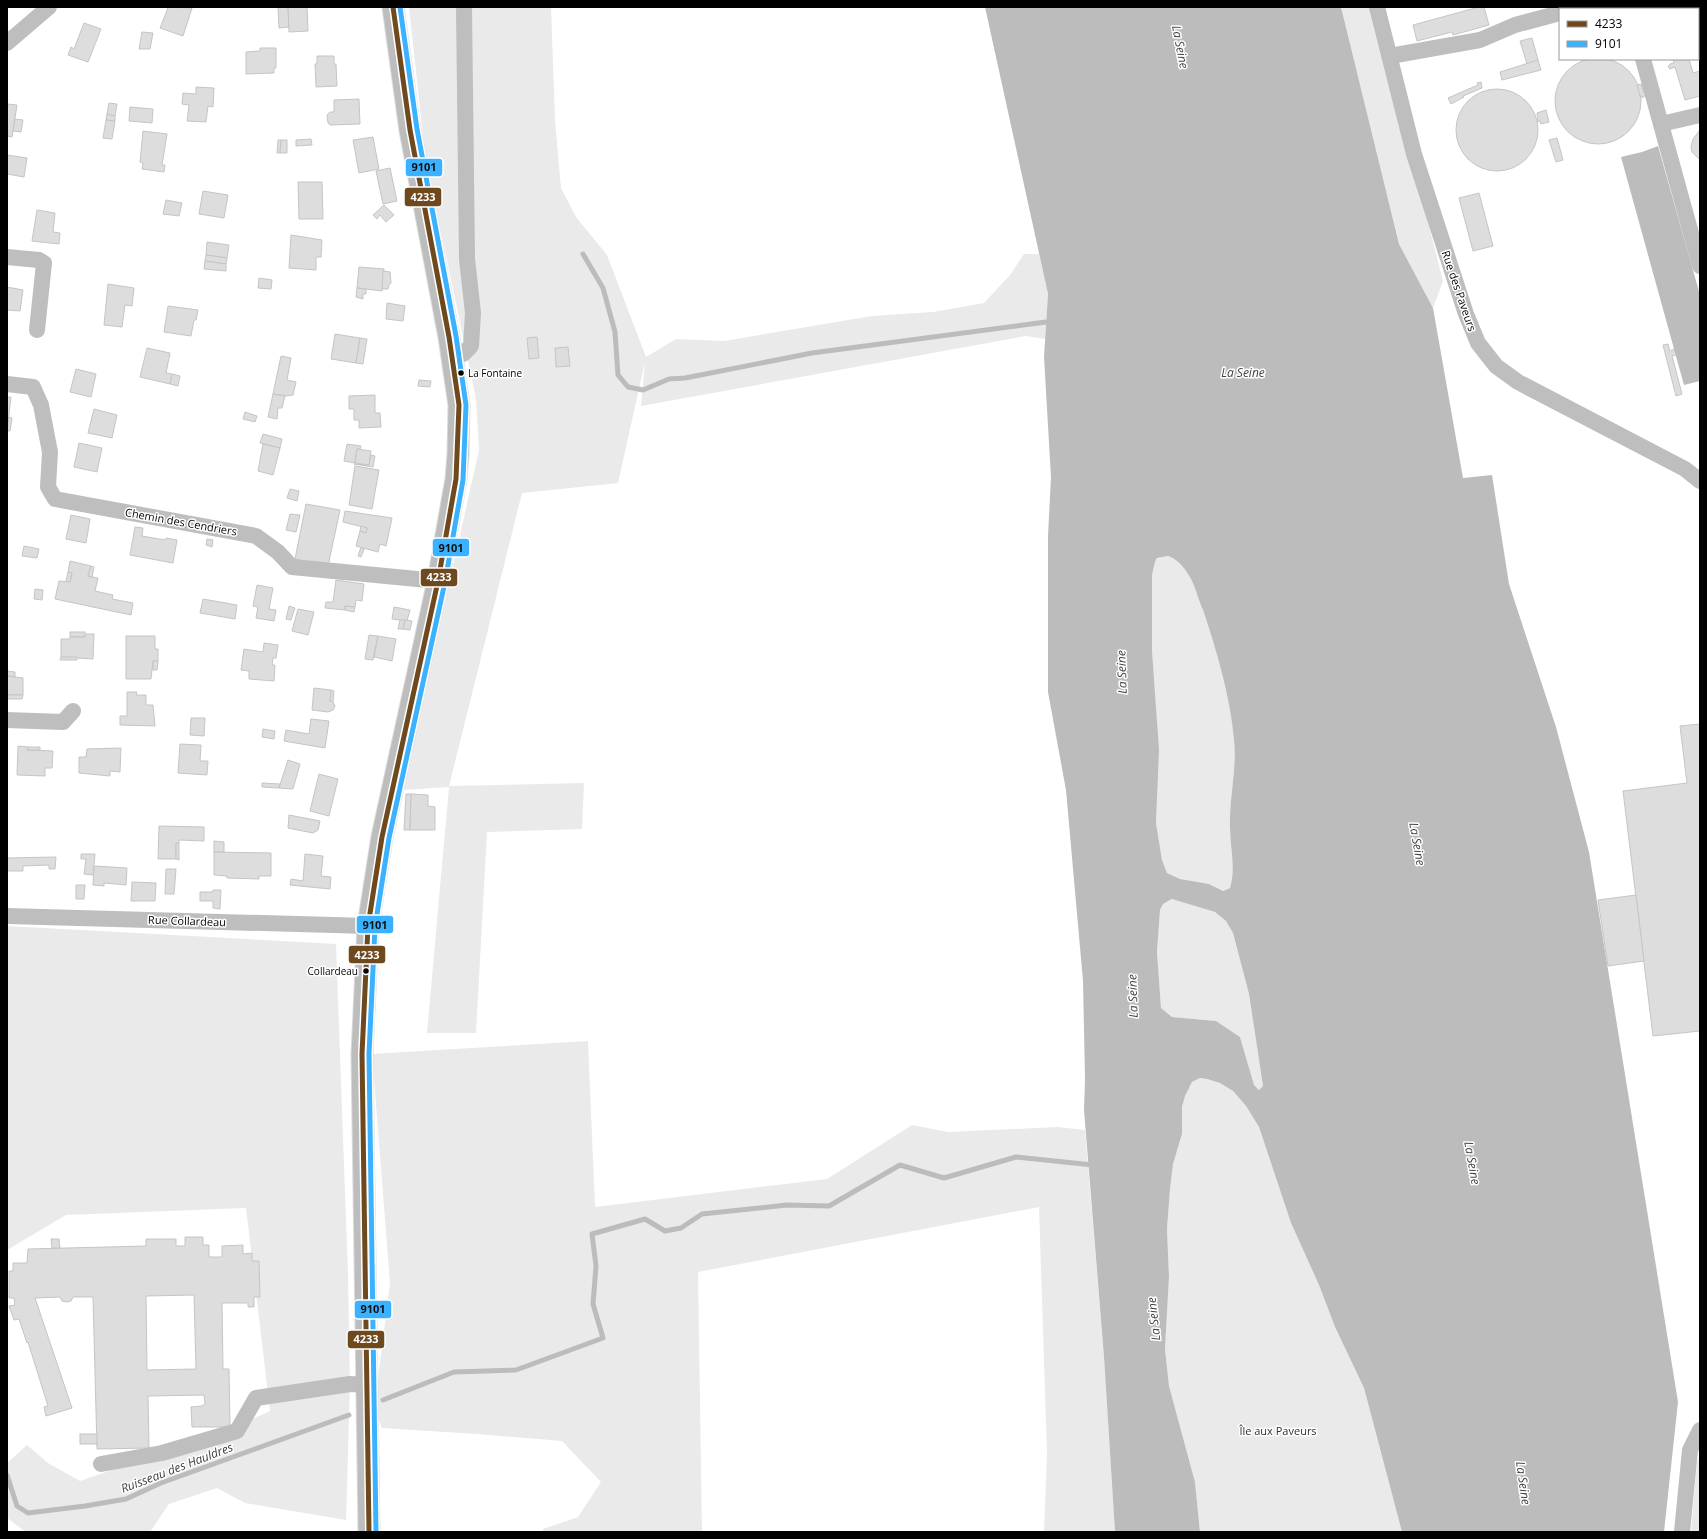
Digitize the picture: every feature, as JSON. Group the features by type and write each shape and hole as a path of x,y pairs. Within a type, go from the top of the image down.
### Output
{"main road":[{"path":"369,1532 362,1054 368,926 382,837 438,581 456,479 459,405 452,358 410,130 393,7"}],"street":[{"path":"7,43 49,7"},
{"path":"452,358 463,354 471,346 473,313 467,259 464,7"},
{"name":"Rue des Paveurs","path":"1377,7 1414,154 1466,314 1478,343 1496,366 1518,382 1685,469 1700,480"},
{"path":"1390,56 1480,40 1535,13 1559,13"},
{"path":"1643,60 1700,266"},
{"path":"1661,124 1700,115"},
{"path":"7,256 40,260 44,263 37,330"},
{"name":"Chemin des Cendriers","path":"7,384 33,387 41,405 50,452 48,487 54,499 256,536 278,552 292,567 438,581"},
{"path":"7,720 63,722 73,711"},
{"name":"Rue Collardeau","path":"7,916 368,926"},
{"path":"102,1464 162,1453 237,1431 256,1398 350,1384 367,1393"},
{"path":"1682,1532 1690,1450 1700,1430"}],"green space":[{"path":"409,7 551,7 555,120 561,188 576,217 607,255 646,357 676,339 724,341 872,316 933,312 984,303 1010,275 1024,254 1039,254 1048,294 1045,339 1026,336 641,406 645,362 618,483 522,493 449,786 584,783 582,829 487,832 476,1033 427,1033 449,787 403,790 479,450 476,399 425,155"},
{"path":"1341,7 1373,7 1443,281 1433,308 1399,244"},
{"path":"1168,556 1182,566 1195,587 1218,658 1232,724 1235,751 1230,817 1233,873 1230,888 1223,891 1209,884 1180,879 1167,873 1162,860 1156,823 1156,707 1152,650 1152,575 1155,562 1158,558"},
{"path":"1173,899 1215,912 1226,921 1233,933 1249,994 1263,1086 1259,1090 1254,1085 1240,1037 1216,1021 1172,1017 1161,1008 1157,952 1160,910 1163,904"},
{"path":"7,926 336,944 348,1275 350,1384 346,1520 245,1503 217,1488 169,1504 150,1532 26,1532 7,1518 7,1463 27,1445 48,1463 80,1481 228,1430 270,1411 246,1208 66,1215 7,1250"},
{"path":"588,1041 595,1207 827,1179 912,1125 948,1132 1058,1127 1085,1130 1104,1357 1115,1532 1044,1532 1047,1454 1039,1207 698,1272 702,1532 543,1532 543,1529 578,1517 601,1482 562,1441 382,1428 374,1410 390,1283 372,1054"},
{"name":"Île aux Paveurs","path":"1200,1078 1220,1083 1233,1091 1246,1106 1259,1127 1291,1223 1319,1285 1335,1327 1364,1388 1402,1532 1200,1532 1195,1482 1169,1386 1165,1349 1169,1277 1167,1229 1173,1164 1182,1134 1182,1107 1185,1096 1192,1082"},
{"path":"1700,1456 1700,1532 1691,1532 1697,1462"}],"water":[{"name":"La Seine","path":"985,7 1341,7 1399,244 1433,308 1463,478 1492,475 1509,584 1556,727 1589,852 1678,1402 1664,1532 1402,1532 1364,1388 1335,1327 1319,1285 1291,1223 1259,1127 1246,1106 1233,1091 1220,1083 1200,1078 1192,1082 1185,1096 1182,1107 1182,1134 1173,1164 1167,1229 1169,1277 1165,1349 1169,1386 1195,1482 1200,1532 1115,1532 1104,1357 1084,1110 1085,1079 1083,981 1066,790 1048,692 1048,536 1051,477 1044,357 1048,294","holes":["1168,556 1182,566 1195,587 1218,658 1232,724 1235,751 1230,817 1233,873 1230,888 1223,891 1209,884 1180,879 1167,873 1162,860 1156,823 1159,750 1152,650 1152,575 1157,558","1172,899 1215,912 1226,921 1233,933 1249,994 1263,1086 1259,1090 1254,1085 1240,1037 1216,1021 1172,1017 1161,1008 1157,952 1160,910 1163,904"]},
{"path":"1658,146 1700,295 1700,381 1684,385 1621,157"}],"building":[{"path":"163,7 192,8 183,36 160,28 168,8"},
{"path":"278,7 288,7 289,27 279,28"},
{"path":"288,7 307,7 308,31 289,32"},
{"path":"1479,7 1484,7 1489,25 1453,35 1452,32 1417,41 1413,25"},
{"path":"1700,13 1700,39 1699,36"},
{"path":"84,23 101,29 88,62 68,55 71,47 74,49"},
{"path":"142,32 153,33 150,49 139,49"},
{"path":"1532,38 1538,60 1527,64 1520,41"},
{"path":"260,48 276,48 276,68 274,68 274,73 246,74 246,52 260,51"},
{"path":"317,56 334,56 337,86 316,87 315,64 317,64"},
{"path":"1538,60 1541,70 1502,80 1500,72"},
{"path":"1587,60 1609,60 1622,65 1634,77 1640,93 1640,109 1634,125 1622,137 1606,143 1590,143 1574,137 1562,125 1556,109 1556,93 1562,77 1574,65"},
{"path":"1673,60 1689,60 1693,73 1700,71 1700,96 1685,100 1675,67 1670,69 1668,67 1670,64 1674,63"},
{"path":"1481,82 1482,88 1463,96 1464,97 1451,104 1448,98 1478,85 1477,83"},
{"path":"1641,84 1646,95 1642,98 1637,85"},
{"path":"196,87 214,88 213,107 208,106 206,122 187,121 189,105 182,104 183,93 196,94"},
{"path":"1497,89 1513,92 1526,101 1535,114 1538,130 1535,146 1526,159 1513,168 1497,171 1481,168 1468,159 1459,146 1456,130 1459,114 1468,101 1481,92"},
{"path":"359,99 360,124 330,125 328,123 327,115 330,112 334,112 334,100"},
{"path":"109,103 117,104 115,116 107,114"},
{"path":"7,104 17,105 12,137 7,136"},
{"path":"130,107 153,109 152,123 129,121"},
{"path":"1546,110 1549,122 1541,124 1540,121 1538,122 1537,113"},
{"path":"107,114 115,116 115,121 106,120"},
{"path":"15,119 23,120 21,132 13,131"},
{"path":"106,120 115,121 112,139 103,138"},
{"path":"1700,130 1700,160 1692,152 1691,147 1693,139"},
{"path":"143,131 167,134 162,165 165,165 164,172 142,169 143,163 140,162"},
{"path":"373,137 379,169 359,173 353,140"},
{"path":"1557,138 1563,160 1556,162 1549,140"},
{"path":"311,139 312,145 296,146 296,140"},
{"path":"278,140 281,140 280,153 277,153"},
{"path":"281,140 287,140 287,153 280,153"},
{"path":"7,155 27,158 24,177 7,174"},
{"path":"390,168 397,201 383,204 376,171"},
{"path":"298,182 322,182 323,219 299,219"},
{"path":"203,191 228,195 224,218 199,214"},
{"path":"1479,193 1493,246 1473,251 1459,198"},
{"path":"166,200 182,203 179,216 163,214"},
{"path":"384,205 394,215 386,222 380,215 377,219 373,215"},
{"path":"37,210 55,213 53,232 60,233 59,244 32,241"},
{"path":"291,235 322,240 321,257 316,257 316,270 289,268"},
{"path":"207,242 229,245 227,258 206,255"},
{"path":"206,255 227,258 226,264 205,261"},
{"path":"205,261 226,264 226,271 204,269"},
{"path":"359,267 384,269 382,291 357,288"},
{"path":"383,271 390,272 391,283 388,289 382,289"},
{"path":"259,278 272,280 271,289 258,288"},
{"path":"108,284 134,288 132,306 125,305 122,327 104,325"},
{"path":"7,287 23,290 20,311 7,310"},
{"path":"357,288 366,289 366,294 363,294 363,299 356,297"},
{"path":"387,303 405,306 403,321 386,319"},
{"path":"168,306 198,310 196,320 194,320 191,336 164,332"},
{"path":"335,334 360,338 356,363 331,359"},
{"path":"537,337 539,358 529,359 527,338"},
{"path":"360,338 367,339 363,364 356,363"},
{"path":"1668,344 1670,351 1674,349 1676,355 1672,356 1682,394 1676,396 1663,345"},
{"path":"568,347 570,366 556,367 555,348"},
{"path":"147,348 170,353 166,373 172,374 170,384 140,377"},
{"path":"281,356 291,358 287,380 296,382 293,395 286,396 273,394"},
{"path":"76,369 96,374 91,397 70,392"},
{"path":"172,374 180,376 178,386 170,384"},
{"path":"419,380 431,381 430,387 418,386"},
{"path":"273,394 285,396 282,408 278,408 277,419 268,417"},
{"path":"375,395 375,413 380,413 381,427 359,428 359,420 354,420 354,409 349,409 349,396"},
{"path":"7,397 11,397 7,431"},
{"path":"94,409 117,415 112,438 88,433"},
{"path":"245,412 257,416 255,422 243,419"},
{"path":"9,417 12,418 10,431 7,431"},
{"path":"263,434 282,439 280,448 260,443"},
{"path":"79,443 102,448 97,472 74,467"},
{"path":"263,444 280,448 273,475 258,471"},
{"path":"347,444 361,446 360,449 357,449 355,463 344,461"},
{"path":"357,449 371,451 369,465 355,463"},
{"path":"371,455 375,456 373,467 354,464 369,465"},
{"path":"355,466 379,470 372,509 349,505"},
{"path":"290,489 299,491 297,501 287,498"},
{"path":"306,504 340,510 328,566 295,559"},
{"path":"345,511 392,518 386,546 380,544 378,552 356,546 360,531 366,533 367,528 343,522"},
{"path":"290,514 300,515 296,532 286,530"},
{"path":"71,515 90,519 86,543 66,539"},
{"path":"361,526 367,528 366,533 360,531"},
{"path":"135,527 143,528 142,536 165,540 166,538 177,540 173,563 130,555"},
{"path":"207,539 213,540 212,547 206,545"},
{"path":"24,546 39,549 37,558 22,556"},
{"path":"361,547 364,549 361,557 358,556"},
{"path":"70,561 91,566 88,576 98,578 95,591 113,595 112,599 133,603 131,615 55,599 59,581 70,582 72,573 68,572"},
{"path":"91,566 94,567 92,577 88,576"},
{"path":"68,572 72,573 70,582 66,581"},
{"path":"336,580 364,584 362,601 356,600 355,607 345,606 345,610 325,608 326,602 333,602"},
{"path":"257,585 273,588 269,609 276,610 274,621 256,618 258,607 253,606"},
{"path":"35,589 43,590 42,600 34,599"},
{"path":"203,599 237,605 235,619 200,613"},
{"path":"289,606 295,608 291,620 286,619"},
{"path":"345,606 355,607 354,612 345,610"},
{"path":"394,607 410,610 407,621 392,619"},
{"path":"298,609 314,612 308,635 292,631"},
{"path":"400,620 405,620 403,629 398,629"},
{"path":"405,620 412,621 410,630 403,629"},
{"path":"70,632 85,632 85,637 70,637"},
{"path":"86,634 94,634 93,659 61,657 61,639 70,639 70,637 85,637"},
{"path":"369,635 378,636 373,660 365,659"},
{"path":"126,636 155,636 155,649 158,649 158,661 153,661 151,679 126,679"},
{"path":"378,636 396,639 392,661 374,657"},
{"path":"264,643 278,645 276,658 273,658 272,665 275,665 274,681 249,679 249,671 241,670 244,649 263,652"},
{"path":"61,657 77,657 77,660 60,660"},
{"path":"153,661 158,661 157,670 153,670"},
{"path":"7,671 15,672 15,677 7,676"},
{"path":"7,676 23,678 23,695 7,695"},
{"path":"314,688 331,690 330,701 333,702 335,706 333,710 328,712 312,710"},
{"path":"331,690 334,691 333,702 330,701"},
{"path":"127,692 137,692 136,695 146,695 146,705 153,705 155,726 120,725 120,716 127,716"},
{"path":"7,695 23,695 22,699 7,699"},
{"path":"191,718 205,718 204,736 190,735"},
{"path":"311,719 329,721 325,748 284,741 286,730 309,734"},
{"path":"1700,724 1700,1031 1653,1036 1623,791 1687,783 1680,726"},
{"path":"263,729 275,731 274,739 262,737"},
{"path":"180,744 201,745 200,761 208,761 207,775 178,773"},
{"path":"18,746 28,747 27,750 53,751 52,768 45,768 45,776 17,775"},
{"path":"28,747 40,747 40,750 27,750"},
{"path":"121,748 120,772 110,771 110,776 79,773 79,757 86,757 87,749"},
{"path":"288,760 300,764 293,789 279,788"},
{"path":"319,774 338,779 329,816 310,811"},
{"path":"262,783 280,784 279,788 262,787"},
{"path":"406,794 411,794 410,830 404,830"},
{"path":"411,794 428,795 428,806 435,807 435,830 410,830"},
{"path":"289,815 320,821 318,830 313,833 288,828"},
{"path":"159,826 204,827 204,841 179,840 179,843 176,843 176,859 158,859"},
{"path":"214,841 224,842 224,852 214,852"},
{"path":"176,843 179,843 179,860 176,859"},
{"path":"214,852 271,853 271,876 259,876 259,879 227,878 227,876 214,875"},
{"path":"81,854 95,854 93,875 84,874 86,859 81,859"},
{"path":"305,854 323,856 321,876 331,877 330,889 290,885 291,879 303,881"},
{"path":"56,857 55,869 49,869 49,865 23,866 23,871 7,871 7,858"},
{"path":"94,866 127,868 126,885 104,883 104,886 93,885"},
{"path":"166,869 176,869 174,894 165,894"},
{"path":"132,882 156,883 155,901 131,901"},
{"path":"76,885 85,885 84,899 76,899"},
{"path":"213,890 221,890 220,909 213,908 213,901 200,901 200,892 213,892"},
{"path":"1636,895 1644,961 1608,966 1598,900"},
{"path":"185,1237 203,1237 203,1245 209,1245 209,1257 222,1257 222,1246 243,1245 243,1254 252,1253 252,1261 259,1261 260,1297 254,1297 254,1307 248,1307 248,1303 222,1303 223,1369 229,1369 230,1427 192,1427 191,1407 202,1406 205,1404 204,1395 148,1396 149,1448 97,1449 93,1297 73,1297 71,1301 67,1302 62,1301 60,1297 35,1298 72,1408 46,1416 44,1407 48,1406 28,1342 27,1343 19,1319 14,1320 9,1306 15,1305 14,1298 9,1298 9,1271 13,1271 13,1263 27,1263 28,1249 146,1246 146,1239 176,1239 176,1246 185,1246","holes":["194,1295 196,1369 147,1370 146,1296"]},
{"path":"51,1239 59,1239 60,1248 52,1248"},
{"path":"80,1434 97,1434 97,1444 80,1444"}],"waterway":[{"path":"583,254 603,288 615,332 618,375 628,387 643,390 669,379 685,378 812,353 1046,322 1052,324"},
{"name":"Ruisseau des Hauldres","path":"383,1400 454,1372 516,1370 603,1338 593,1304 596,1266 592,1234 645,1219 665,1231 681,1228 702,1214 787,1205 829,1206 900,1165 944,1178 1016,1157 1093,1165"},
{"name":"Ruisseau des Hauldres","path":"7,1475 17,1506 28,1513 126,1499 161,1483 349,1415"}],"transit line":[{"name":"4233","path":"369,1532 362,1054 368,926 382,837 438,581 456,479 459,405 449,337 410,130 393,7"},
{"name":"9101","path":"376,1532 369,1054 375,927 389,838 445,582 463,480 466,405 456,336 417,129 400,7"}],"place":[{"name":"La Fontaine","path":"461,373"},
{"name":"Collardeau","path":"366,971"}]}
